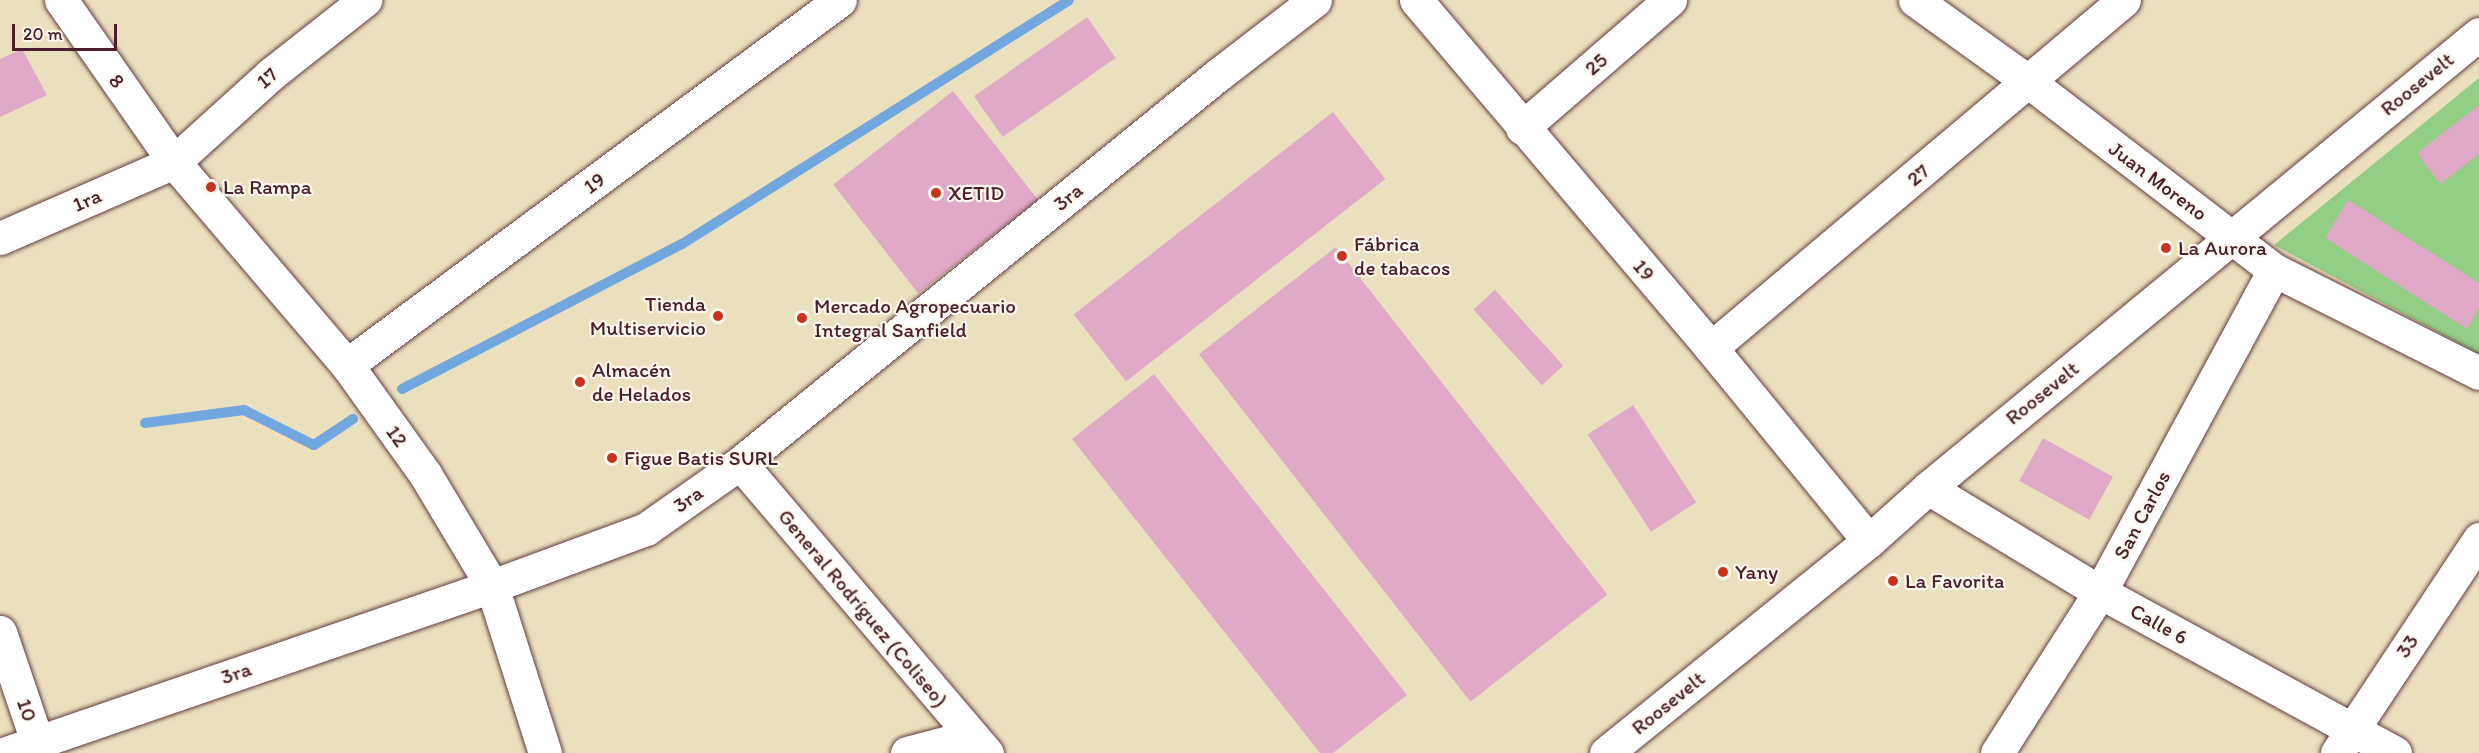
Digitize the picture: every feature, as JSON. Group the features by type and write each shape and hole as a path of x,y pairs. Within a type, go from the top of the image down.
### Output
{"street":[{"name":"8","path":"61,0 174,162"},
{"name":"17","path":"174,162 271,74 364,0"},
{"name":"19","path":"347,365 840,0"},
{"name":"3ra","path":"6,753 40,747 492,586 646,528 740,463 1219,74 1315,0"},
{"name":"19","path":"1416,0 1522,128 1711,348 1869,541"},
{"name":"25","path":"1522,128 1670,0"},
{"name":"Juan Moreno","path":"1915,0 2030,82 2274,270 2479,373"},
{"name":"27","path":"1711,348 2030,82 2124,0"},
{"name":"Roosevelt","path":"1606,753 1869,541 1928,488 2479,34"},
{"name":"1ra","path":"0,238 174,162"},
{"name":"12","path":"174,162 347,365 425,474 492,586 545,753"},
{"name":"San Carlos","path":"1997,753 2100,592 2274,270"},
{"name":"General Rodríguez (Coliseo)","path":"740,463 979,744"},
{"name":"Calle 6","path":"1928,488 2344,741 2395,753"},
{"name":"33","path":"2344,741 2479,539"},
{"name":"10","path":"0,632 40,747"},
{"path":"907,753 979,744"}],"green space":[{"path":"2479,78 2479,354 2274,245"}],"building":[{"path":"1087,17 1116,58 1003,137 974,96"},
{"path":"22,49 47,95 0,117 0,59"},
{"name":"XETID","path":"953,91 1038,200 918,293 833,185"},
{"path":"2479,105 2479,154 2440,184 2417,153"},
{"path":"1333,112 1385,179 1126,382 1074,315"},
{"path":"2348,200 2479,283 2479,309 2467,329 2325,238"},
{"path":"1336,247 1608,595 1470,702 1199,354"},
{"path":"1495,290 1563,366 1542,385 1473,309"},
{"path":"1154,374 1407,695 1333,753 1320,753 1072,439"},
{"path":"1633,405 1696,502 1651,532 1588,434"},
{"path":"2043,438 2113,477 2089,520 2019,481"}],"waterway":[{"path":"402,389 682,244 1069,0"},
{"path":"145,423 244,410 314,445 353,419"}],"place":[{"name":"La Rampa","path":"211,187"},
{"name":"XETID","path":"936,193"},
{"name":"La Aurora","path":"2166,248"},
{"name":"Fábrica de tabacos","path":"1342,256"},
{"name":"Tienda Multiservicio","path":"718,316"},
{"name":"Mercado Agropecuario Integral Sanfield","path":"802,318"},
{"name":"Almacén de Helados","path":"580,382"},
{"name":"Figue Batis SURL","path":"612,458"},
{"name":"Yany","path":"1723,572"},
{"name":"La Favorita","path":"1893,581"}]}
